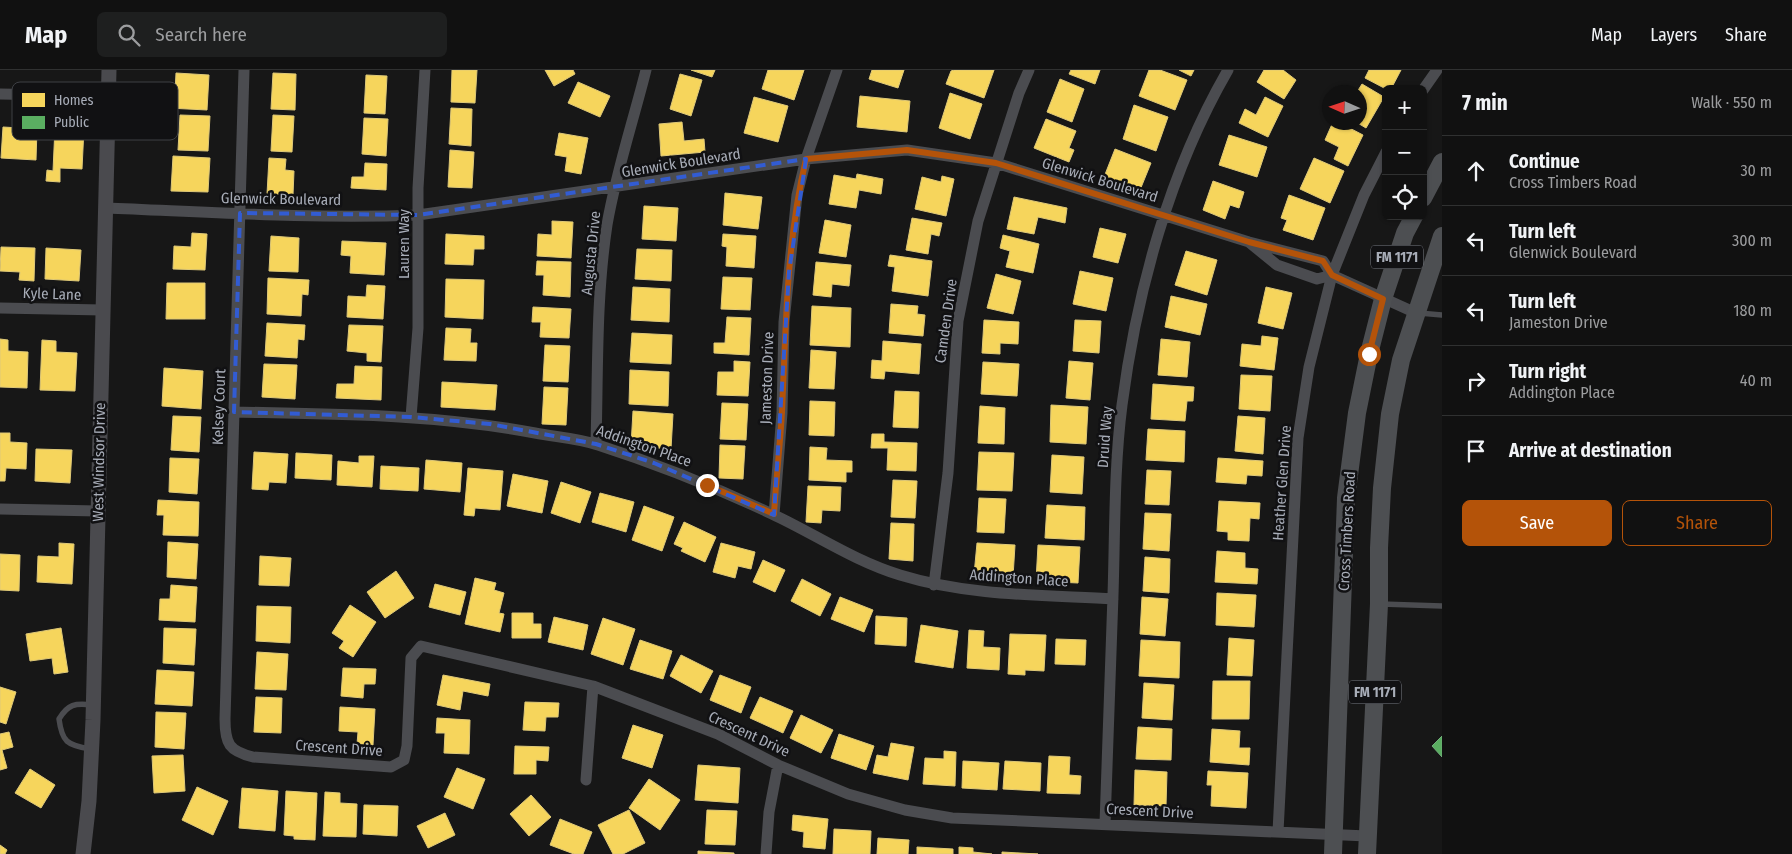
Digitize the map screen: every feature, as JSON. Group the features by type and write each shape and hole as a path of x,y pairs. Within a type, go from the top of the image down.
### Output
{"main road":[{"path":"1427,190 1442,162"},
{"name":"Cross Timbers Road","path":"1332,854 1346,498 1357,413 1383,299 1405,233 1412,220"},
{"name":"FM 1171","path":"1366,854 1379,604 1382,498 1390,414 1401,360 1442,236"}],"street":[{"name":"Kelsey Court","path":"229,745 224,719 244,70"},
{"name":"Lauren Way","path":"411,417 418,328 418,214 425,70"},
{"name":"Augusta Drive","path":"596,444 599,314 606,232 615,188 646,70"},
{"name":"Jameston Drive","path":"774,514 782,413 784,322 797,195 806,159 837,70"},
{"name":"Camden Drive","path":"934,584 948,473 958,321 978,222 1019,93 1029,70"},
{"name":"Druid Way","path":"1105,824 1122,404 1132,342 1162,215 1214,94 1228,70"},
{"path":"1427,85 1438,70"},
{"name":"West Windsor Drive","path":"82,854 89,801 92,749 107,140"},
{"name":"Glenwick Boulevard","path":"106,208 382,216 418,214 615,188 806,159 907,150 996,163 1249,242 1323,261 1332,275 1416,313"},
{"name":"Heather Glen Drive","path":"1278,832 1298,438 1309,367 1332,275 1364,195 1382,160"},
{"name":"Glenwick Boulevard","path":"1249,242 1277,265 1318,279 1332,275"},
{"name":"Kyle Lane","path":"0,308 103,310"},
{"name":"Addington Place","path":"234,412 411,417 490,424 596,444 654,463 774,514 855,557 898,575 970,590 1113,600"},
{"path":"0,509 98,511"},
{"name":"Crescent Drive","path":"229,745 235,753 253,758 391,767 404,760 407,746 411,658 421,646 593,686 718,734 778,765 848,794 905,810 952,818 1367,836"},
{"path":"586,780 593,686"},
{"path":"766,854 769,812 778,765"}],"lane":[{"name":"Glenwick Boulevard","path":"1416,313 1442,315"},
{"path":"1379,604 1442,606"},
{"path":"92,749 71,746 61,735 59,719 66,708 75,703 93,705"}],"highlighted area":[{"path":"806,159 789,272 774,515 654,463 596,444 490,424 411,417 234,412 240,213 418,215"}],"building: Homes":[{"path":"452,70 477,70 475,103 451,102"},
{"path":"545,70 573,70 575,74 554,86"},
{"path":"691,70 715,70 712,77"},
{"path":"768,70 804,70 794,100 762,89"},
{"path":"872,70 904,70 898,88 869,79"},
{"path":"994,70 984,98 946,84 951,71"},
{"path":"1071,70 1100,70 1095,84 1069,74"},
{"path":"1149,70 1160,70 1187,80 1175,110 1139,96"},
{"path":"1179,70 1194,70 1191,76"},
{"path":"1264,70 1283,70 1296,80 1284,99 1257,82"},
{"path":"1369,70 1401,70 1393,85 1382,85 1382,87 1365,78"},
{"path":"176,73 209,75 207,110 178,109 178,82 176,82"},
{"path":"273,73 296,74 295,110 271,109"},
{"path":"680,74 702,80 691,116 670,109"},
{"path":"366,75 387,76 385,114 364,113"},
{"path":"1060,79 1084,89 1072,122 1047,112"},
{"path":"578,82 610,96 600,117 568,103"},
{"path":"1367,87 1382,96 1382,100 1367,126"},
{"path":"950,93 982,104 970,139 939,128"},
{"path":"860,96 910,101 907,132 857,127"},
{"path":"754,97 788,106 778,142 744,133"},
{"path":"1265,97 1283,106 1268,137 1239,123 1245,109 1256,115"},
{"path":"1134,105 1168,117 1156,151 1123,139"},
{"path":"451,108 472,109 471,146 449,144"},
{"path":"180,115 210,116 208,151 178,150"},
{"path":"273,115 294,116 292,152 271,151"},
{"path":"364,118 388,119 386,156 362,154"},
{"path":"1046,119 1076,131 1069,148 1074,150 1069,162 1034,148"},
{"path":"682,122 684,141 704,139 705,152 661,156 659,124"},
{"path":"3,127 12,128 12,140 37,140 36,160 1,158"},
{"path":"1329,130 1353,130 1363,135 1348,166 1334,159 1339,147 1325,140"},
{"path":"559,133 588,138 581,174 565,171 567,157 555,155"},
{"path":"1229,135 1267,147 1257,177 1219,165"},
{"path":"54,140 83,140 82,169 60,168 60,182 46,181 47,170 53,171"},
{"path":"1115,149 1151,163 1140,190 1104,177"},
{"path":"450,150 474,152 472,188 448,187"},
{"path":"173,156 210,158 208,192 171,191"},
{"path":"269,158 286,159 285,170 294,171 293,195 267,194"},
{"path":"1314,158 1344,171 1330,203 1300,189"},
{"path":"365,163 387,164 386,190 351,188 352,177 364,177"},
{"path":"857,174 883,179 881,194 859,190 856,208 829,204 834,175 856,179"},
{"path":"942,176 954,179 946,216 915,209 922,177 941,182"},
{"path":"1213,181 1244,192 1239,208 1230,205 1225,219 1203,210"},
{"path":"725,193 762,197 758,229 723,225"},
{"path":"1289,195 1325,208 1313,240 1283,230 1287,220 1281,218"},
{"path":"1014,197 1067,208 1065,223 1038,217 1034,234 1007,229"},
{"path":"644,206 678,208 676,241 642,239"},
{"path":"912,218 942,223 939,236 931,234 928,254 906,250"},
{"path":"825,220 851,225 846,257 819,253"},
{"path":"552,221 573,222 571,258 537,256 538,234 552,235"},
{"path":"1100,228 1126,234 1118,263 1093,257"},
{"path":"192,233 207,234 205,270 173,269 174,246 191,247"},
{"path":"446,234 484,236 484,249 474,249 473,265 445,264"},
{"path":"723,234 756,236 754,268 726,266 727,247 722,246"},
{"path":"1003,235 1039,244 1033,273 1006,267 1010,251 1000,248"},
{"path":"271,236 299,238 298,272 269,271"},
{"path":"342,241 386,243 384,275 350,273 351,256 341,255"},
{"path":"1,247 35,248 34,281 19,280 20,272 0,271"},
{"path":"46,248 81,250 79,281 45,279"},
{"path":"637,249 672,250 671,281 635,279"},
{"path":"1186,251 1217,260 1207,295 1175,285"},
{"path":"890,255 932,261 928,296 892,291 895,267 888,266"},
{"path":"537,261 571,262 570,297 543,295 544,275 536,275"},
{"path":"816,262 851,265 849,286 832,284 831,297 813,295"},
{"path":"1080,271 1113,278 1106,311 1073,304"},
{"path":"996,274 1021,281 1013,314 987,308"},
{"path":"723,277 752,278 750,310 721,309"},
{"path":"268,278 309,280 308,295 302,294 301,316 267,314"},
{"path":"446,279 484,280 483,319 445,317"},
{"path":"167,283 205,283 205,319 166,319"},
{"path":"367,285 385,286 383,319 347,317 348,296 366,297"},
{"path":"633,287 670,289 669,322 631,320"},
{"path":"1266,287 1292,293 1283,329 1258,323"},
{"path":"1171,296 1207,304 1200,335 1165,327"},
{"path":"891,304 918,306 917,314 925,315 923,336 889,333"},
{"path":"812,306 851,308 850,347 810,345"},
{"path":"533,307 571,309 569,338 540,337 541,322 532,322"},
{"path":"727,317 751,318 749,355 714,353 714,343 725,343"},
{"path":"984,320 1019,322 1018,344 1000,343 1000,354 982,353"},
{"path":"1075,320 1101,321 1099,353 1073,351"},
{"path":"267,323 305,325 304,340 298,339 297,358 265,356"},
{"path":"349,325 383,326 381,362 367,361 367,353 347,351"},
{"path":"446,328 471,329 470,343 477,343 476,361 444,360"},
{"path":"632,333 672,335 671,364 630,362"},
{"path":"1262,336 1278,338 1274,370 1240,366 1242,344 1261,346"},
{"path":"0,339 8,340 8,351 28,352 27,388 0,387"},
{"path":"1161,339 1190,342 1187,377 1158,375"},
{"path":"42,340 56,341 56,352 77,353 75,391 40,390"},
{"path":"883,341 921,344 919,374 885,371 884,379 871,378 872,360 882,361"},
{"path":"545,345 570,346 568,382 543,381"},
{"path":"811,350 836,352 834,389 809,388"},
{"path":"734,361 750,362 748,396 717,395 718,372 734,372"},
{"path":"1069,361 1093,363 1090,400 1066,398"},
{"path":"983,362 1019,364 1017,396 981,394"},
{"path":"264,364 297,365 295,399 262,397"},
{"path":"355,366 382,367 381,400 336,398 337,384 354,384"},
{"path":"164,368 203,371 201,409 162,406"},
{"path":"630,370 669,372 668,406 629,404"},
{"path":"1241,375 1272,376 1270,411 1239,409"},
{"path":"442,382 497,385 495,410 441,407"},
{"path":"1153,384 1194,387 1193,401 1187,401 1185,421 1151,419"},
{"path":"544,387 568,388 566,425 542,424"},
{"path":"895,391 919,392 918,428 893,427"},
{"path":"810,401 835,402 834,436 809,435"},
{"path":"722,403 748,404 746,440 720,439"},
{"path":"1051,405 1088,407 1086,444 1050,442"},
{"path":"980,406 1005,408 1004,444 978,443"},
{"path":"633,411 673,414 671,449 631,446"},
{"path":"173,416 201,417 199,452 171,450"},
{"path":"1238,416 1265,418 1263,454 1235,451"},
{"path":"1148,429 1185,431 1184,462 1146,460"},
{"path":"0,433 10,433 10,442 27,443 26,469 6,468 5,481 0,481"},
{"path":"872,434 884,434 884,442 917,443 916,471 887,470 888,448 871,448"},
{"path":"720,445 745,446 743,479 719,478"},
{"path":"810,447 827,448 826,460 852,461 852,472 846,472 846,482 809,480"},
{"path":"36,449 72,450 70,483 35,481"},
{"path":"254,452 288,454 286,483 269,482 268,490 252,489"},
{"path":"979,452 1014,453 1012,491 977,490"},
{"path":"296,453 332,455 331,480 295,478"},
{"path":"1052,455 1084,457 1082,494 1050,492"},
{"path":"359,456 374,456 372,487 337,485 338,461 359,463"},
{"path":"170,458 199,459 197,494 169,492"},
{"path":"1218,458 1263,461 1262,476 1247,475 1246,484 1216,482"},
{"path":"426,460 462,463 460,492 424,489"},
{"path":"381,466 419,468 418,491 380,489"},
{"path":"468,468 503,471 500,510 475,508 474,516 464,515"},
{"path":"1147,470 1171,471 1169,505 1145,504"},
{"path":"513,474 548,481 542,513 507,506"},
{"path":"893,480 917,481 915,518 891,517"},
{"path":"561,482 591,492 580,523 551,513"},
{"path":"808,486 841,487 840,511 822,510 821,523 806,522"},
{"path":"600,493 634,502 626,532 592,522"},
{"path":"979,498 1006,499 1004,533 977,532"},
{"path":"158,500 199,502 198,536 163,535 164,515 157,515"},
{"path":"1219,501 1260,503 1259,519 1250,518 1249,541 1228,540 1228,532 1217,531"},
{"path":"1047,505 1085,507 1084,540 1045,538"},
{"path":"644,506 674,517 662,551 632,540"},
{"path":"1145,513 1171,514 1169,551 1143,549"},
{"path":"684,522 716,537 705,562 681,551 683,548 674,544"},
{"path":"891,523 914,524 913,561 889,559"},
{"path":"168,542 198,544 196,579 167,577"},
{"path":"59,543 74,544 72,584 37,582 38,556 59,557"},
{"path":"721,543 755,552 751,569 738,566 735,578 713,572"},
{"path":"977,543 1015,545 1013,577 974,575"},
{"path":"1038,545 1080,547 1078,583 1036,581"},
{"path":"1217,551 1245,553 1245,568 1258,569 1257,584 1215,582"},
{"path":"0,554 20,555 19,591 0,590"},
{"path":"260,556 291,558 289,586 259,585"},
{"path":"1145,557 1170,559 1169,593 1143,591"},
{"path":"763,560 785,570 775,592 753,582"},
{"path":"396,571 414,598 385,618 367,592"},
{"path":"475,578 496,583 494,590 504,593 499,613 504,614 500,632 465,624"},
{"path":"802,579 831,594 820,616 791,601"},
{"path":"435,584 466,592 460,615 429,607"},
{"path":"171,585 197,587 195,622 159,620 160,599 170,599"},
{"path":"1217,593 1256,595 1254,627 1216,625"},
{"path":"840,597 873,610 864,632 831,619"},
{"path":"1142,597 1168,599 1165,636 1140,634"},
{"path":"350,605 376,622 353,657 339,648 344,641 332,633"},
{"path":"257,606 291,607 290,643 256,641"},
{"path":"512,613 533,613 533,624 541,624 541,638 512,638"},
{"path":"876,616 907,618 906,646 875,644"},
{"path":"554,617 588,625 583,650 548,642"},
{"path":"603,618 635,629 623,665 591,654"},
{"path":"921,625 958,631 953,668 915,662"},
{"path":"61,628 68,672 54,674 52,658 30,661 26,634"},
{"path":"164,628 196,629 194,665 163,663"},
{"path":"969,630 984,631 983,647 1000,648 999,670 967,668"},
{"path":"1010,634 1046,635 1044,671 1025,670 1025,675 1008,674"},
{"path":"1229,638 1254,640 1252,676 1227,675"},
{"path":"1056,639 1086,640 1085,665 1055,664"},
{"path":"640,640 672,651 663,679 630,669"},
{"path":"1141,640 1180,642 1179,678 1139,676"},
{"path":"257,652 288,654 286,690 255,689"},
{"path":"681,655 713,671 701,693 670,676"},
{"path":"343,668 376,669 375,684 364,684 363,698 341,696"},
{"path":"157,670 194,672 192,706 155,704"},
{"path":"443,675 490,684 488,696 463,691 460,710 437,705"},
{"path":"720,675 751,687 741,713 710,700"},
{"path":"1213,681 1250,681 1249,719 1212,719"},
{"path":"1144,683 1174,685 1172,720 1142,718"},
{"path":"0,687 16,692 6,724 0,722"},
{"path":"256,697 282,698 281,733 254,732"},
{"path":"760,697 793,711 783,733 750,718"},
{"path":"525,702 559,703 558,717 546,717 545,731 523,730"},
{"path":"340,707 375,709 373,745 357,744 358,732 339,731"},
{"path":"156,712 186,713 184,749 155,747"},
{"path":"801,715 833,730 821,753 790,738"},
{"path":"437,718 470,720 469,754 444,753 445,733 436,733"},
{"path":"633,725 663,735 652,768 622,758"},
{"path":"1138,727 1172,729 1171,760 1136,759"},
{"path":"1212,729 1240,731 1239,748 1250,748 1249,765 1210,762"},
{"path":"9,732 13,747 2,750 7,768 0,770 0,734"},
{"path":"839,734 874,746 866,770 831,758"},
{"path":"891,743 914,747 908,780 873,773 877,755 888,757"},
{"path":"515,746 549,747 548,761 536,760 536,774 514,774"},
{"path":"944,751 956,752 955,786 923,784 925,758 944,759"},
{"path":"183,755 185,791 154,793 152,756"},
{"path":"1049,756 1070,757 1069,775 1081,776 1080,794 1047,793"},
{"path":"963,761 999,763 997,790 962,788"},
{"path":"1005,761 1041,763 1040,791 1003,789"},
{"path":"698,765 740,768 738,803 695,800"},
{"path":"457,768 485,779 473,809 444,797"},
{"path":"30,769 55,785 41,808 15,793"},
{"path":"1135,770 1167,772 1166,806 1134,805"},
{"path":"1208,771 1248,773 1246,808 1211,806 1212,785 1207,785"},
{"path":"649,779 680,800 660,830 629,808"},
{"path":"197,787 228,801 213,835 182,820"},
{"path":"242,788 278,791 275,831 239,828"},
{"path":"286,791 317,793 315,840 294,839 294,836 284,835"},
{"path":"325,792 340,793 340,803 357,804 356,837 323,836"},
{"path":"531,795 551,817 529,836 510,814"},
{"path":"364,805 398,806 397,836 363,834"},
{"path":"629,810 645,843 623,854 613,854 598,825"},
{"path":"707,810 737,811 735,845 705,844"},
{"path":"445,813 455,835 428,848 417,826"},
{"path":"793,815 828,819 825,849 803,847 804,832 792,830"},
{"path":"560,819 592,832 583,854 574,854 550,845"},
{"path":"834,829 871,831 870,854 833,854"},
{"path":"878,838 909,840 908,854 877,854"},
{"path":"0,845 7,850 5,854 0,854"},
{"path":"917,847 953,849 953,854 917,854"},
{"path":"959,847 973,848 973,852 992,854 959,854"},
{"path":"698,851 734,853 734,854 698,854"},
{"path":"1002,852 1038,854 1002,854"}],"building: Public":[{"path":"1442,736 1442,757 1432,746"}],"route":[{"path":"707,485 774,514 782,413 784,322 788,302 789,272 797,195 806,159 863,152 907,150 968,157 996,163 1249,242 1323,261 1332,275 1383,299 1369,354"}]}
